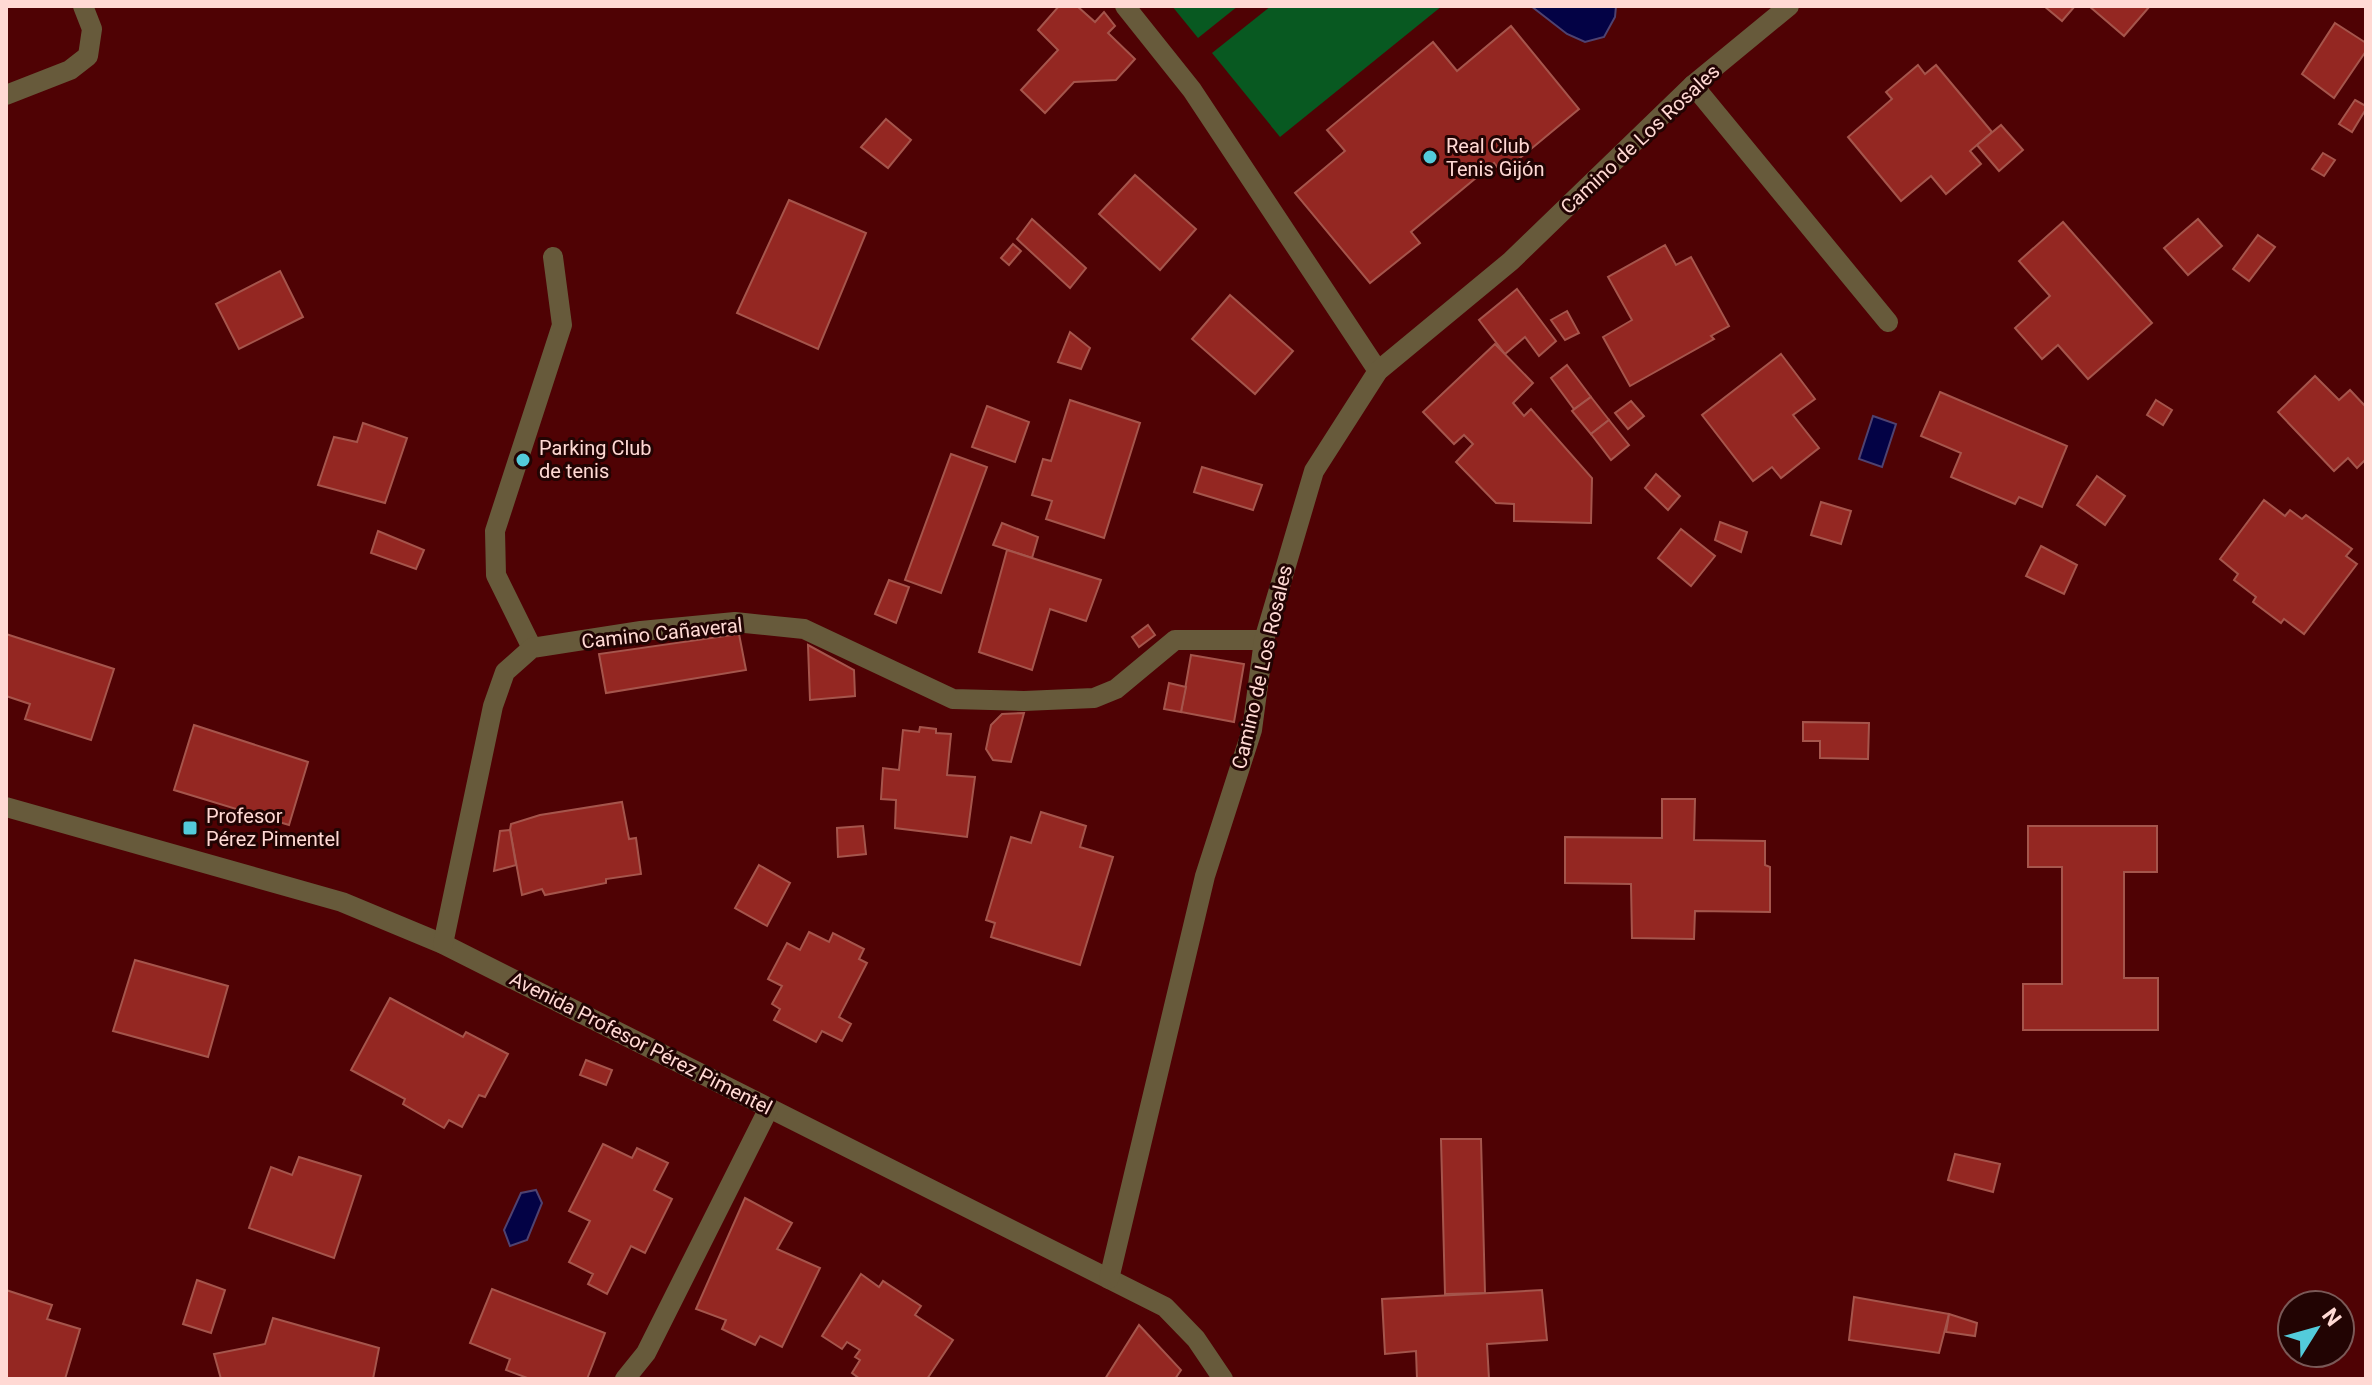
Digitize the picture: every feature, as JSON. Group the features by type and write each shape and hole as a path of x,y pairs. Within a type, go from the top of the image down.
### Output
{"street":[{"path":"6,95 70,70 88,56 92,29 83,6"},
{"path":"1125,6 1192,90 1378,371"},
{"name":"Camino de Los Rosales","path":"1109,1279 1205,876 1252,730 1264,640 1314,471 1378,371 1511,261 1693,85 1789,6"},
{"path":"1693,85 1888,322"},
{"path":"443,944 493,706 505,672 532,648 496,575 495,531 562,325 553,257"},
{"name":"Camino Cañaveral","path":"532,648 641,631 735,622 804,629 953,699 1024,701 1094,698 1116,689 1175,640 1264,640"},
{"name":"Avenida Profesor Pérez Pimentel","path":"6,807 342,902 443,944 1165,1307 1196,1339 1223,1379"},
{"path":"625,1379 646,1353 769,1108"}],"green space":[{"path":"1172,6 1238,6 1198,38"},
{"path":"1271,6 1442,6 1280,137 1212,53"}],"shaded area":[{"path":"1531,6 1616,6 1615,17 1604,37 1585,42 1567,34"},
{"path":"1873,416 1896,424 1882,467 1859,459"},
{"path":"536,1190 542,1203 527,1240 510,1246 504,1230 521,1193"}],"building":[{"path":"1059,6 1077,6 1095,22 1104,12 1115,26 1108,33 1135,59 1116,80 1074,82 1045,113 1021,90 1058,50 1038,30"},
{"path":"2044,6 2075,6 2062,21"},
{"path":"2089,6 2150,6 2124,36"},
{"path":"2335,23 2366,43 2366,51 2334,98 2302,74"},
{"name":"Real Club Tenis Gijón","path":"1511,26 1579,109 1502,173 1494,163 1411,232 1420,243 1370,283 1295,193 1345,151 1327,130 1433,42 1457,71"},
{"path":"1918,65 1925,74 1936,65 1992,132 1970,151 1981,164 1946,194 1931,176 1901,201 1848,137 1892,99 1886,92"},
{"path":"2355,100 2366,109 2352,132 2339,124"},
{"path":"886,119 911,140 888,168 861,147"},
{"path":"2001,125 2023,150 1999,171 1977,145"},
{"path":"2323,153 2335,160 2324,176 2312,169"},
{"path":"1135,175 1196,229 1160,270 1099,214"},
{"path":"789,200 866,233 818,349 737,313"},
{"path":"1032,219 1086,268 1070,288 1017,239"},
{"path":"2198,219 2222,246 2188,275 2164,248"},
{"path":"2063,222 2152,323 2088,379 2058,345 2042,359 2015,328 2050,296 2019,261"},
{"path":"2258,235 2275,247 2249,281 2233,269"},
{"path":"1013,244 1021,251 1009,265 1001,258"},
{"path":"1665,245 1676,265 1691,257 1729,326 1711,336 1714,339 1630,386 1603,337 1632,320 1608,277"},
{"path":"280,271 303,317 239,349 216,304"},
{"path":"1517,289 1556,341 1539,356 1525,337 1505,354 1479,320"},
{"path":"1230,295 1293,351 1255,394 1192,339"},
{"path":"1567,311 1579,333 1565,340 1551,320"},
{"path":"1070,332 1090,348 1081,369 1058,362"},
{"path":"1495,344 1533,383 1513,403 1524,416 1531,409 1592,478 1591,523 1514,521 1514,504 1496,503 1456,462 1473,444 1464,435 1454,444 1423,412"},
{"path":"1781,354 1815,399 1793,415 1819,448 1781,478 1772,467 1753,481 1702,415"},
{"path":"1567,365 1591,397 1574,409 1551,378"},
{"path":"2315,376 2339,400 2350,390 2366,407 2366,459 2357,468 2348,458 2334,471 2278,412"},
{"path":"1940,392 2067,446 2042,507 2019,497 2015,504 1951,477 1961,453 1921,436"},
{"path":"1591,397 1609,420 1591,434 1572,411"},
{"path":"1070,400 1140,423 1104,538 1046,519 1052,501 1032,495 1043,459 1051,461"},
{"path":"2156,400 2172,410 2163,425 2147,415"},
{"path":"1631,401 1644,416 1628,429 1615,413"},
{"path":"987,406 1029,422 1015,462 972,447"},
{"path":"1609,420 1629,445 1611,460 1591,434"},
{"path":"363,423 407,438 385,503 318,485 334,437 357,442"},
{"path":"951,454 987,467 941,593 905,580"},
{"path":"1202,467 1262,485 1253,510 1194,492"},
{"path":"1656,474 1680,496 1668,510 1645,488"},
{"path":"2097,476 2125,496 2105,525 2077,505"},
{"path":"2264,500 2285,516 2290,510 2302,519 2306,515 2352,549 2346,556 2357,564 2304,634 2284,619 2281,623 2253,602 2256,597 2234,580 2238,574 2220,559"},
{"path":"1821,502 1851,511 1841,544 1811,535"},
{"path":"1720,522 1747,532 1741,552 1715,540"},
{"path":"1002,523 1038,537 1032,558 993,545"},
{"path":"1681,529 1715,556 1691,586 1658,558"},
{"path":"378,531 424,550 416,569 371,553"},
{"path":"2041,546 2077,565 2064,594 2026,576"},
{"path":"1007,550 1101,580 1086,621 1050,609 1032,670 979,652"},
{"path":"889,580 909,587 896,623 875,614"},
{"path":"1148,625 1155,635 1139,647 1132,637"},
{"path":"6,634 114,669 91,740 25,719 30,704 6,696"},
{"path":"739,634 746,670 606,693 599,654"},
{"path":"808,645 854,670 855,696 810,700"},
{"path":"1191,655 1244,664 1234,722 1181,712"},
{"path":"1169,683 1186,687 1181,712 1164,709"},
{"path":"1024,713 1011,762 993,760 986,749 991,725 1002,714"},
{"path":"1803,722 1869,723 1868,759 1820,758 1820,741 1803,741"},
{"path":"194,725 308,762 289,825 174,790"},
{"path":"920,727 951,734 947,775 975,777 967,837 895,828 896,800 881,799 883,768 899,770 903,730 919,732"},
{"path":"1662,799 1695,799 1694,840 1765,841 1765,865 1770,867 1770,912 1695,911 1694,939 1632,938 1631,884 1565,883 1565,837 1662,838"},
{"path":"622,802 629,839 636,838 641,874 606,879 606,883 545,895 542,889 522,895 511,824 540,815"},
{"path":"1041,812 1086,826 1080,847 1113,857 1080,965 991,937 995,923 986,920 1011,837 1031,843"},
{"path":"863,826 866,854 838,857 837,828"},
{"path":"2028,826 2157,826 2157,872 2124,872 2124,978 2158,978 2158,1030 2023,1030 2023,984 2062,984 2062,867 2028,867"},
{"path":"510,830 516,865 494,871 500,831"},
{"path":"759,865 790,883 767,926 735,908"},
{"path":"809,932 829,942 833,933 864,949 859,959 867,963 839,1017 851,1024 842,1041 822,1031 816,1042 774,1020 780,1009 772,1004 782,986 768,979 787,943 800,950"},
{"path":"135,960 228,986 208,1057 113,1031"},
{"path":"390,998 463,1037 466,1032 508,1054 485,1097 479,1095 462,1127 449,1120 444,1128 403,1104 405,1099 351,1070"},
{"path":"586,1060 612,1070 606,1085 580,1075"},
{"path":"1441,1139 1481,1139 1485,1293 1445,1294"},
{"path":"603,1144 632,1158 637,1148 668,1163 654,1190 672,1199 645,1253 631,1246 607,1294 588,1284 593,1274 569,1262 590,1221 569,1211"},
{"path":"1955,1154 2000,1164 1993,1192 1948,1180"},
{"path":"299,1157 361,1176 334,1258 249,1228 271,1167 292,1175"},
{"path":"745,1198 792,1223 777,1249 820,1268 782,1347 760,1336 755,1345 722,1329 726,1320 696,1309"},
{"path":"861,1274 879,1287 883,1281 921,1306 915,1315 953,1340 927,1379 860,1379 852,1373 860,1360 855,1357 860,1350 847,1342 842,1349 822,1336"},
{"path":"197,1280 225,1290 211,1333 183,1324"},
{"path":"492,1289 605,1333 587,1379 530,1379 506,1370 510,1359 470,1343"},
{"path":"6,1290 52,1305 47,1319 80,1329 65,1379 6,1379"},
{"path":"1542,1290 1547,1340 1487,1344 1489,1379 1417,1379 1416,1351 1385,1354 1382,1299"},
{"path":"1854,1297 1949,1314 1939,1353 1849,1340"},
{"path":"1949,1314 1977,1323 1975,1336 1946,1332"},
{"path":"273,1318 379,1348 373,1379 221,1379 214,1354 265,1344"},
{"path":"1139,1325 1181,1370 1175,1379 1105,1379"}],"place":[{"name":"Real Club Tenis Gijón","path":"1430,157"},
{"name":"Parking Club de tenis","path":"523,460"},
{"name":"Profesor Pérez Pimentel","path":"190,828"}]}
